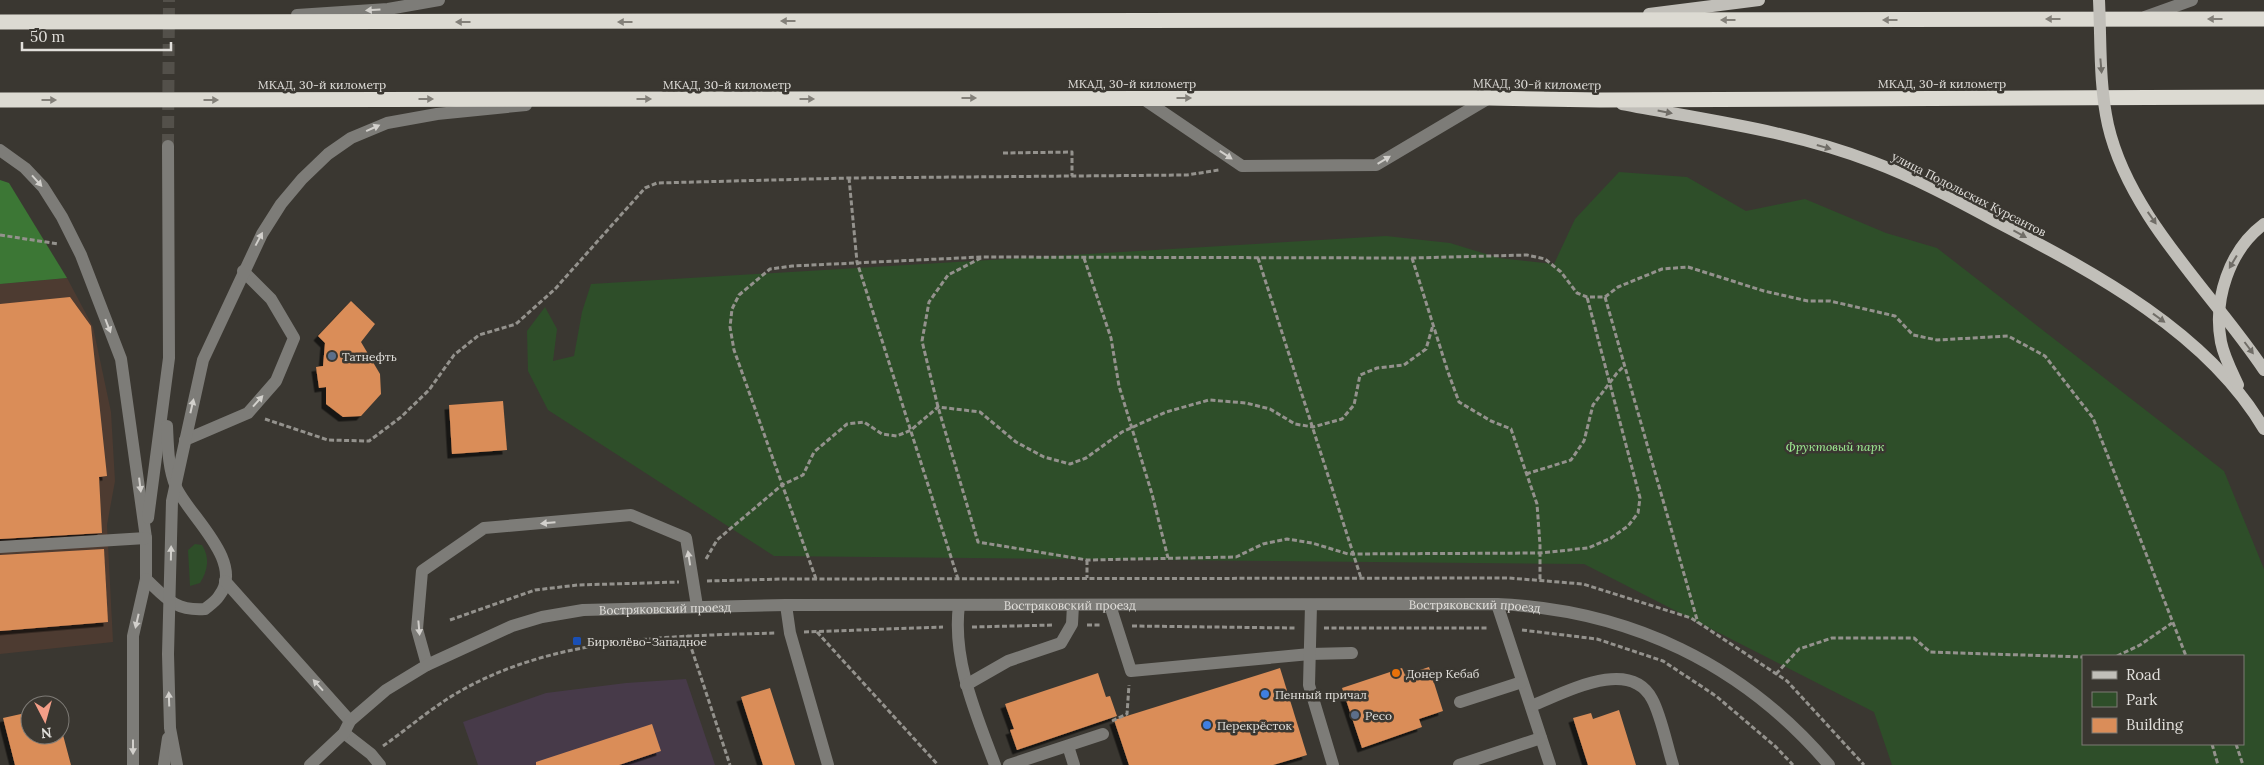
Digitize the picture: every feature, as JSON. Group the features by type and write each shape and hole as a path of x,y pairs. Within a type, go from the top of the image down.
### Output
{"highway":[{"path":"0,22 2264,19"},
{"name":"МКАД, 30-й километр","path":"0,100 1489,98 1600,100 2264,97"}],"main road":[{"path":"1601,20 1758,0"},
{"path":"2099,0 2104,98 2108,126 2117,153 2145,209 2264,370"},
{"name":"улица Подольских Курсантов","path":"1600,100 1783,135 1873,162 2005,226 2143,306 2181,334 2241,392 2264,429"},
{"path":"2241,392 2222,343 2219,320 2222,296 2228,270 2237,255 2264,224"}],"street":[{"path":"207,22 388,8 439,0"},
{"path":"2140,19 2192,0"},
{"path":"1142,98 1242,166 1376,165 1489,98"},
{"path":"177,765 170,728 168,654 172,501 203,360 243,271 262,234 281,204 302,179 328,154 352,138 387,123 437,114 596,99"},
{"path":"133,765 133,636 146,578 146,538 169,358 168,146"},
{"path":"0,150 25,168 43,187 62,217 77,246 121,359 146,538"},
{"path":"185,440 248,413 276,381 294,338 271,298 243,271"},
{"path":"146,578 170,602 188,610 206,609 221,595 225,582 224,565 219,549 176,488 168,458 166,389"},
{"path":"427,665 417,629 422,571 484,528 631,515 686,538 697,606"},
{"path":"0,547 146,538"},
{"path":"225,582 350,721"},
{"path":"1497,604 1550,765"},
{"name":"Востряковский проезд","path":"310,765 344,733 350,721 386,690 427,665 512,626 542,617 583,610 786,605 1497,604 1540,606 1579,613 1634,630 1687,650 1727,674 1766,702 1807,739 1829,765"},
{"path":"786,605 790,633 828,765"},
{"path":"959,605 956,627 966,686 995,765"},
{"path":"966,686 1008,661 1061,643 1072,624 1073,605"},
{"path":"1110,605 1130,670 1310,654 1352,653"},
{"path":"1311,605 1309,685 1333,765"},
{"path":"1530,706 1595,682 1625,678 1639,684 1652,699 1673,765"},
{"path":"1460,702 1522,682"},
{"path":"164,765 170,728"},
{"path":"344,733 370,760 380,765"},
{"path":"1009,765 1104,734"},
{"path":"1459,765 1541,738"},
{"path":"1068,746 1074,765"}],"path":[{"path":"1003,153 1072,152 1072,176"},
{"path":"248,413 328,440 369,441 401,417 429,390 454,355 479,335 516,324 554,289 645,188 670,181 1187,175 1242,166"},
{"path":"849,178 857,262 958,579"},
{"path":"0,235 77,246"},
{"path":"816,579 734,350 730,327 732,309 739,295 747,286 770,269 857,262 981,257 1412,258 1527,254 1545,259 1561,272 1577,292 1587,297 1605,297 1618,287 1662,269 1688,267 1764,291 1808,301 1830,301 1895,316 1914,335 1937,340 2008,336 2045,356 2093,418 2186,655"},
{"path":"981,257 948,275 929,302 922,341 938,407 978,542 1087,560 1236,557 1264,544 1288,539 1353,554 1540,552 1588,548 1611,538 1628,526 1638,513 1640,498 1587,297"},
{"path":"1084,258 1111,338 1118,386 1152,494 1168,558"},
{"path":"1258,258 1314,427 1361,578"},
{"path":"1412,258 1459,402 1491,421 1511,429 1537,504 1540,581"},
{"path":"1605,297 1699,624"},
{"path":"694,581 717,540 782,485 803,475 814,452 847,424 864,422 882,434 897,436 911,430 938,407 980,412 1016,442 1044,457 1070,464 1086,458 1131,428 1166,412 1209,400 1246,403 1270,409 1295,424 1314,427 1342,420 1354,405 1360,375 1377,368 1404,365 1426,349 1433,325"},
{"path":"1526,474 1571,460 1584,441 1592,405 1624,366"},
{"path":"450,620 535,590 578,586 694,581 1087,578 1087,560"},
{"path":"2118,655 2140,645 2172,623"},
{"path":"370,760 464,689 522,662 573,649 687,635 1072,624 1310,628 1505,628 1597,639 1663,661 1716,696 1776,747 1793,765"},
{"path":"816,632 938,765"},
{"path":"687,635 730,765"},
{"path":"1776,674 1800,649 1832,638 1914,638 1930,652 2082,657"},
{"path":"1104,734 1113,719 1127,714 1130,670"},
{"path":"2212,745 2218,765"},
{"path":"2236,745 2243,765"}],"shaded area":[{"path":"67,278 93,327 111,412 115,481 107,525 113,642 0,654 0,284"},
{"path":"686,679 715,765 478,765 463,722 546,693 626,683"}],"green space":[{"name":"Фруктовый парк","path":"1619,172 1687,177 1746,211 1805,199 1886,233 1937,248 2224,471 2264,569 2264,765 1892,765 1874,712 1584,564 774,556 548,410 528,371 527,331 545,307 557,329 553,361 574,356 582,312 591,284 1386,236 1450,243 1499,258 1554,264 1575,219"},
{"path":"0,180 9,183 67,278 0,284"},
{"path":"195,544 202,545 205,550 207,564 200,583 190,586 188,550"}],"building":[{"path":"70,297 91,326 107,476 99,477 102,533 0,539 0,304"},
{"path":"351,301 375,324 361,342 380,374 381,394 361,416 343,417 326,404 326,387 319,388 316,367 323,366 325,343 318,336"},
{"path":"503,401 507,450 452,454 449,405"},
{"path":"104,549 108,622 0,631 0,555"},
{"path":"1429,667 1443,711 1419,719 1422,727 1362,748 1342,688 1402,668 1405,675"},
{"path":"1280,668 1307,755 1273,765 1129,765 1114,720"},
{"path":"1098,673 1106,697 1110,696 1117,716 1017,750 1010,730 1014,729 1005,704"},
{"path":"770,688 795,765 763,765 741,697"},
{"path":"1619,710 1636,765 1588,765 1573,718 1591,713 1593,719"},
{"path":"20,714 20,745 66,745 71,765 15,765 3,718"},
{"path":"652,724 661,751 619,765 536,765 536,762"}],"tunnel":[{"path":"168,146 169,0"}],"place":[{"name":"Татнефть","path":"332,356"},
{"name":"Бирюлёво-Западное","path":"577,641"},
{"name":"Донер Кебаб","path":"1396,673"},
{"name":"Пенный причал","path":"1265,694"},
{"name":"Ресо","path":"1355,715"},
{"name":"Перекрёсток","path":"1207,725"}]}
